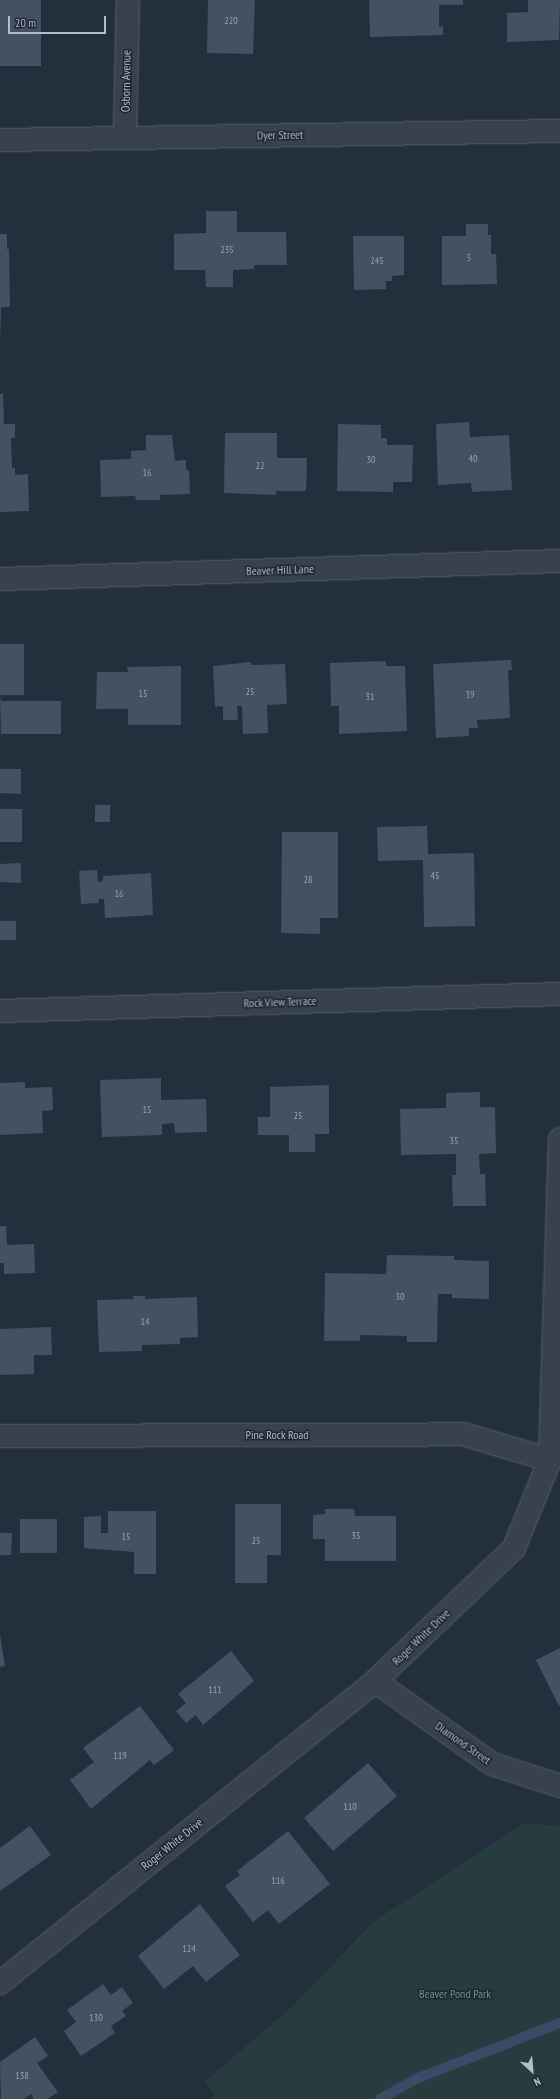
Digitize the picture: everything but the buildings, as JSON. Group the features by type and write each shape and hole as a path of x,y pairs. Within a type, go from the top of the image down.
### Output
{"street":[{"name":"Osborn Avenue","path":"125,138 128,0"},
{"name":"Dyer Street","path":"0,140 560,131"},
{"name":"Beaver Hill Lane","path":"0,579 560,561"},
{"name":"Rock View Terrace","path":"0,1011 560,994"},
{"name":"Roger White Drive","path":"0,1983 375,1681 514,1548 550,1460 560,1139"},
{"name":"Pine Rock Road","path":"0,1436 462,1434 550,1460"},
{"name":"Diamond Street","path":"375,1681 492,1764 560,1786"}],"green space":[{"name":"Beaver Pond Park","path":"524,1823 560,1826 560,2099 210,2099 215,2095 205,2081 292,2007 374,1921"}],"waterway":[{"path":"380,2099 418,2078 560,2023"}]}
